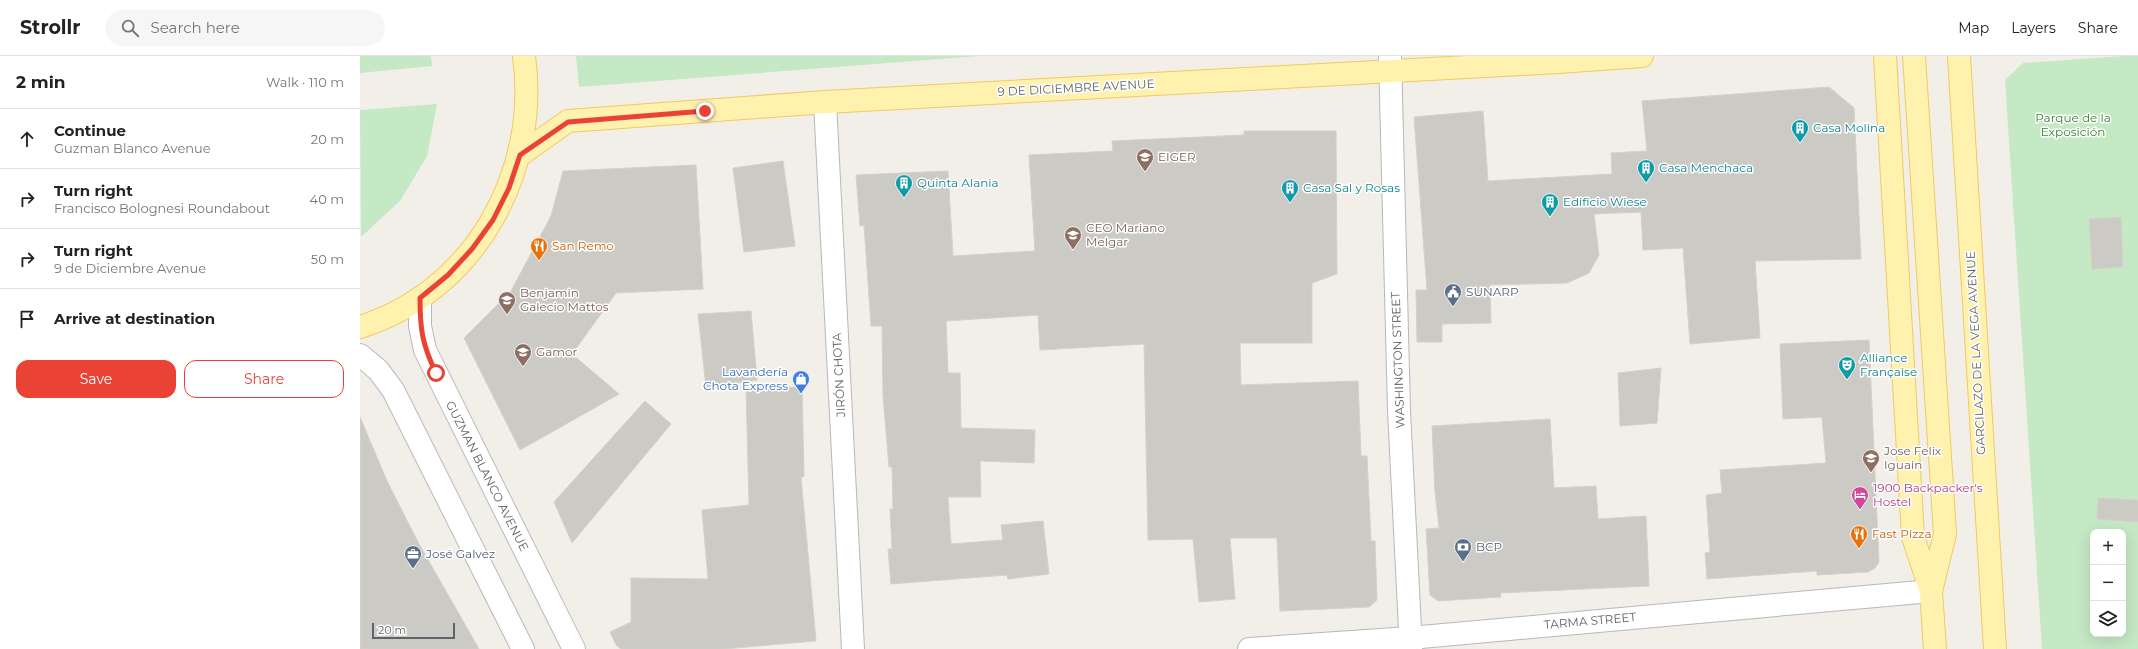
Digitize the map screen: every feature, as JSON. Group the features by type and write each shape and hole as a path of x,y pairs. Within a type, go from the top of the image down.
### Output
{"main road":[{"path":"360,327 395,313 420,298 453,270 472,249 493,220 509,188 520,155 527,118 528,81 524,56"},
{"name":"9 DE DICIEMBRE AVENUE","path":"520,155 568,122 825,102 1390,64 1642,56"},
{"path":"1885,56 1913,537 1931,590 1935,649"},
{"path":"1914,56 1944,534 1931,590"},
{"name":"GARCILAZO DE LA VEGA AVENUE","path":"1959,56 1994,649"}],"street":[{"name":"WASHINGTON STREET","path":"1390,64 1399,403 1410,643"},
{"name":"JIRÓN CHOTA","path":"825,102 853,649"},
{"name":"GUZMAN BLANCO AVENUE","path":"420,298 420,326 425,350 574,649"},
{"path":"360,355 378,370 393,390 523,649"},
{"name":"TARMA STREET","path":"1249,649 1410,643 1931,590"}],"green space":[{"path":"360,56 431,56 432,66 360,73"},
{"path":"576,56 979,56 579,87"},
{"name":"Parque de la Exposición","path":"2138,56 2138,649 2042,649 2005,80 2023,63"},
{"path":"437,104 427,156 400,201 361,237 360,110"}],"building":[{"path":"1829,87 1854,108 1861,259 1755,261 1760,338 1690,344 1683,248 1643,250 1641,212 1594,214 1599,255 1589,273 1567,283 1490,285 1491,323 1442,324 1442,342 1417,342 1416,290 1427,290 1414,117 1483,111 1488,181 1612,174 1611,153 1647,151 1642,101"},
{"path":"1244,131 1336,131 1337,274 1312,283 1312,343 1240,343 1241,385 1358,381 1361,456 1367,456 1371,541 1375,541 1377,600 1369,607 1280,611 1277,538 1230,538 1235,599 1199,602 1193,539 1148,540 1144,344 1040,350 1038,315 946,321 948,373 960,373 961,428 1035,430 1034,463 980,461 981,497 948,497 951,544 1003,540 1001,525 1043,521 1049,574 1008,579 1007,575 891,584 888,549 892,549 890,509 893,509 892,467 889,467 883,396 882,326 871,326 864,225 860,226 856,175 948,171 953,256 1035,251 1029,155 1113,151 1112,141 1244,135"},
{"path":"783,161 795,246 744,252 733,168"},
{"path":"696,165 703,289 616,293 572,354 619,394 520,450 464,338 511,291 551,216 563,171"},
{"path":"2121,217 2123,267 2092,269 2089,219"},
{"path":"751,311 757,380 706,387 698,314"},
{"path":"1869,340 1879,562 1875,568 1868,572 1817,575 1817,571 1707,579 1705,553 1710,552 1706,495 1722,493 1720,470 1826,463 1822,417 1783,419 1780,344"},
{"path":"1661,368 1657,423 1620,426 1618,373"},
{"path":"802,387 804,476 801,477 816,641 724,649 621,649 616,645 610,632 631,622 631,578 708,579 702,510 749,505 746,388"},
{"path":"645,401 671,424 572,543 554,502"},
{"path":"360,417 387,481 419,544 479,649 360,649"},
{"path":"1550,419 1554,488 1596,486 1598,519 1646,516 1649,586 1500,593 1501,597 1438,601 1430,595 1426,529 1439,528 1435,492 1432,426"},
{"path":"2098,498 2138,500 2138,522 2097,519"}],"place":[{"name":"Casa Molina","path":"1800,143"},
{"name":"EIGER","path":"1145,172"},
{"name":"Casa Menchaca","path":"1646,183"},
{"name":"Quinta Alania","path":"904,198"},
{"name":"Casa Sal y Rosas","path":"1290,203"},
{"name":"Edificio Wiese","path":"1550,217"},
{"name":"CEO Mariano Melgar","path":"1073,250"},
{"name":"San Remo","path":"539,261"},
{"name":"SUNARP","path":"1453,307"},
{"name":"Benjamin Galecio Mattos","path":"507,315"},
{"name":"Gamor","path":"523,367"},
{"name":"Alliance Française","path":"1847,380"},
{"name":"Lavandería Chota Express","path":"801,394"},
{"name":"Jose Felix Iguain","path":"1871,473"},
{"name":"1900 Backpacker's Hostel","path":"1860,510"},
{"name":"Fast Pizza","path":"1859,549"},
{"name":"BCP","path":"1463,562"},
{"name":"José Galvez","path":"413,569"}],"route":[{"path":"436,373 425,350 420,326 420,298 448,275 472,249 493,220 509,188 520,155 568,122 705,111"}]}
